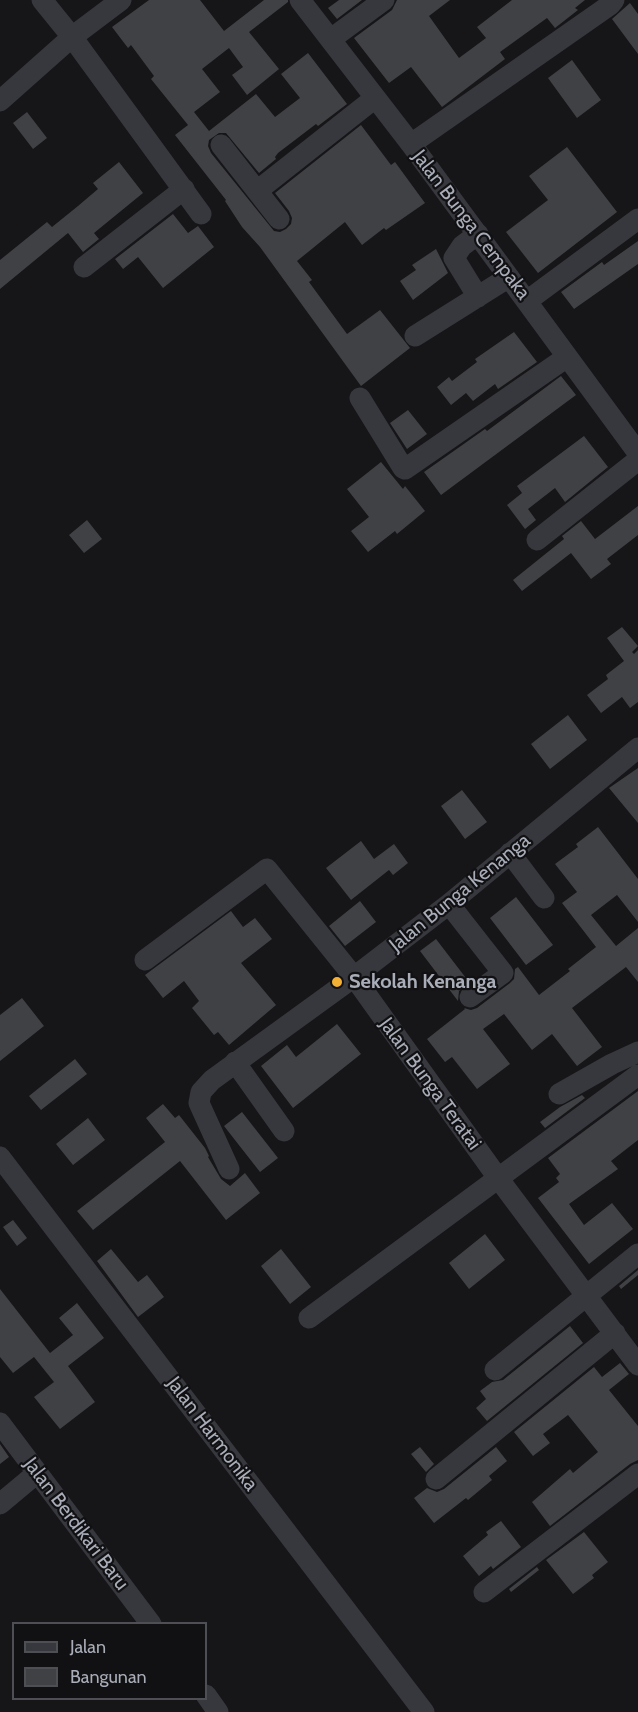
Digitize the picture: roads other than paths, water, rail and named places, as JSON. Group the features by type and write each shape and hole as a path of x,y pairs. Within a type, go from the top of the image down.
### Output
{"street":[{"path":"42,0 72,37 201,214"},
{"path":"0,100 72,37 121,0"},
{"name":"Jalan Bunga Cempaka","path":"300,0 411,144 638,453"},
{"path":"331,39 384,0"},
{"path":"411,144 614,0"},
{"path":"257,191 375,98"},
{"path":"221,145 279,219"},
{"path":"84,267 184,189"},
{"path":"527,301 638,219"},
{"path":"478,234 462,246 454,258 478,297"},
{"path":"415,336 509,277"},
{"path":"360,398 405,469 567,357"},
{"path":"537,540 638,460"},
{"name":"Jalan Bunga Kenanga","path":"229,1169 200,1104 201,1092 212,1080 354,977 449,904 638,748"},
{"path":"510,854 544,898"},
{"name":"Jalan Bunga Teratai","path":"145,960 267,869 354,977 498,1178 638,1365"},
{"path":"449,904 503,973 470,997"},
{"path":"559,1094 638,1052"},
{"path":"235,1062 284,1131"},
{"path":"309,1318 638,1075"},
{"name":"Jalan Harmonika","path":"0,1157 424,1712"},
{"path":"495,1371 638,1254"},
{"path":"436,1479 615,1333"},
{"name":"Jalan Berdikari Baru","path":"0,1424 150,1622"},
{"path":"0,1504 37,1473"},
{"path":"484,1592 638,1474"},
{"path":"207,1696 218,1712"}],"place":[{"name":"Sekolah Kenanga","path":"337,982"}]}
